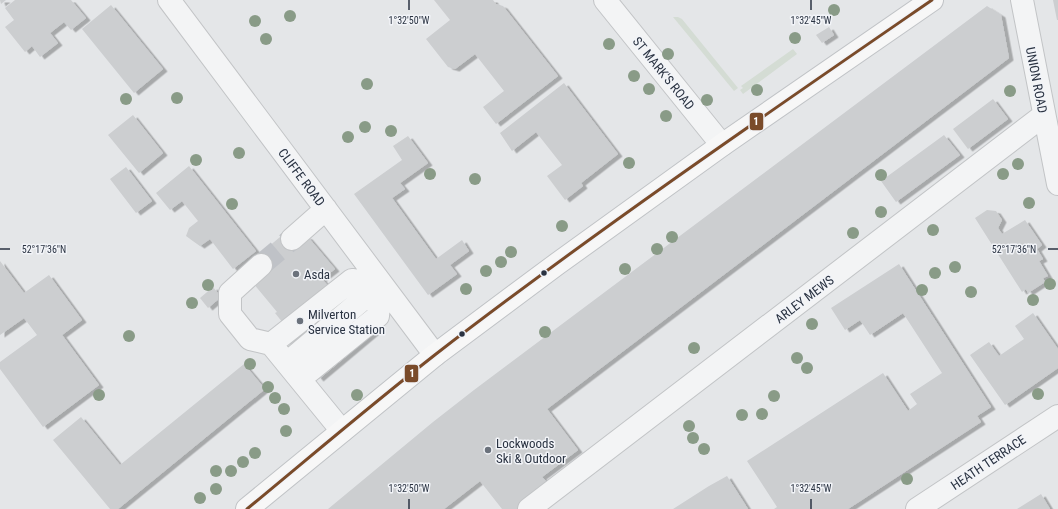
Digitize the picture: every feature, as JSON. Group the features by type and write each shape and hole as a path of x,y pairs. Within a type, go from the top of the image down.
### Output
{"main road":[{"path":"247,509 435,355 557,264 722,145 932,0"}],"street":[{"name":"CLIFFE ROAD","path":"168,0 435,355"},
{"name":"ST MARK'S ROAD","path":"605,0 722,145"},
{"name":"UNION ROAD","path":"1022,0 1058,184"},
{"name":"ARLEY MEWS","path":"529,509 1044,115"},
{"path":"292,239 326,209"},
{"path":"261,265 230,293 230,314 250,339 271,344 342,431"},
{"path":"271,344 352,280 381,284 378,316 294,371"},
{"name":"HEATH TERRACE","path":"917,509 1058,416"}],"shaded area":[{"path":"673,17 682,19 738,88 734,91"},
{"path":"793,49 797,54 743,94 740,90 743,88 741,86"}],"building":[{"path":"0,0 6,0 1,4"},
{"path":"15,0 71,0 86,18 71,30 64,22 50,33 58,43 40,57 32,46 25,52 5,27 14,20 5,8"},
{"path":"434,0 493,0 496,4 503,6 558,76 496,124 483,107 504,91 475,54 455,69 448,67 426,39 450,20"},
{"path":"1053,0 1058,0 1058,20 1057,20"},
{"path":"111,5 163,69 134,93 82,29"},
{"path":"987,6 1001,15 1009,58 547,409 578,450 542,477 551,486 522,509 502,509 480,481 444,509 328,509 474,390"},
{"path":"829,27 834,35 822,43 816,35"},
{"path":"564,83 618,154 581,183 583,186 565,200 547,176 562,165 536,132 512,151 500,133"},
{"path":"993,99 1008,119 968,149 953,129"},
{"path":"133,115 163,153 139,173 108,135"},
{"path":"944,135 960,155 896,202 881,181"},
{"path":"408,136 428,163 400,183 405,189 392,198 436,259 462,240 469,251 450,265 457,274 428,295 354,194 402,160 393,146"},
{"path":"189,166 256,251 233,269 210,239 200,246 186,236 189,228 198,221 182,201 170,210 156,193"},
{"path":"126,167 152,201 136,213 110,179"},
{"path":"987,210 996,211 1002,220 998,228 1002,234 1025,220 1042,245 1037,249 1043,259 1039,261 1048,276 1043,278 1045,282 1028,293 1026,289 1022,292 975,218"},
{"path":"286,232 308,237 335,269 322,279 329,287 334,283 375,332 319,379 277,328 283,323 275,313 277,312 253,283 255,258"},
{"path":"0,261 24,293 49,275 82,320 62,335 99,385 43,427 0,369 0,362 37,335 24,318 0,335"},
{"path":"899,264 991,407 977,416 981,422 848,509 774,509 777,507 747,461 883,373 908,411 917,404 910,394 942,373 903,313 870,335 860,320 845,330 831,308"},
{"path":"213,287 221,297 208,308 200,298"},
{"path":"1033,313 1058,349 1058,368 1005,405 970,355 989,342 999,356 1024,339 1015,326"},
{"path":"244,364 265,389 118,509 110,509 53,440 81,417 120,465"},
{"path":"727,476 748,509 673,509 709,486"},
{"path":"1041,494 1050,509 1017,509"}],"tunnel":[{"path":"261,265 292,239"}],"transit line":[{"name":"1","path":"247,509 388,392 497,308 682,174 932,0"}],"place":[{"name":"Asda","path":"296,274"},
{"name":"Milverton Service Station","path":"300,321"},
{"name":"Lockwoods Ski & Outdoor","path":"488,450"}]}
